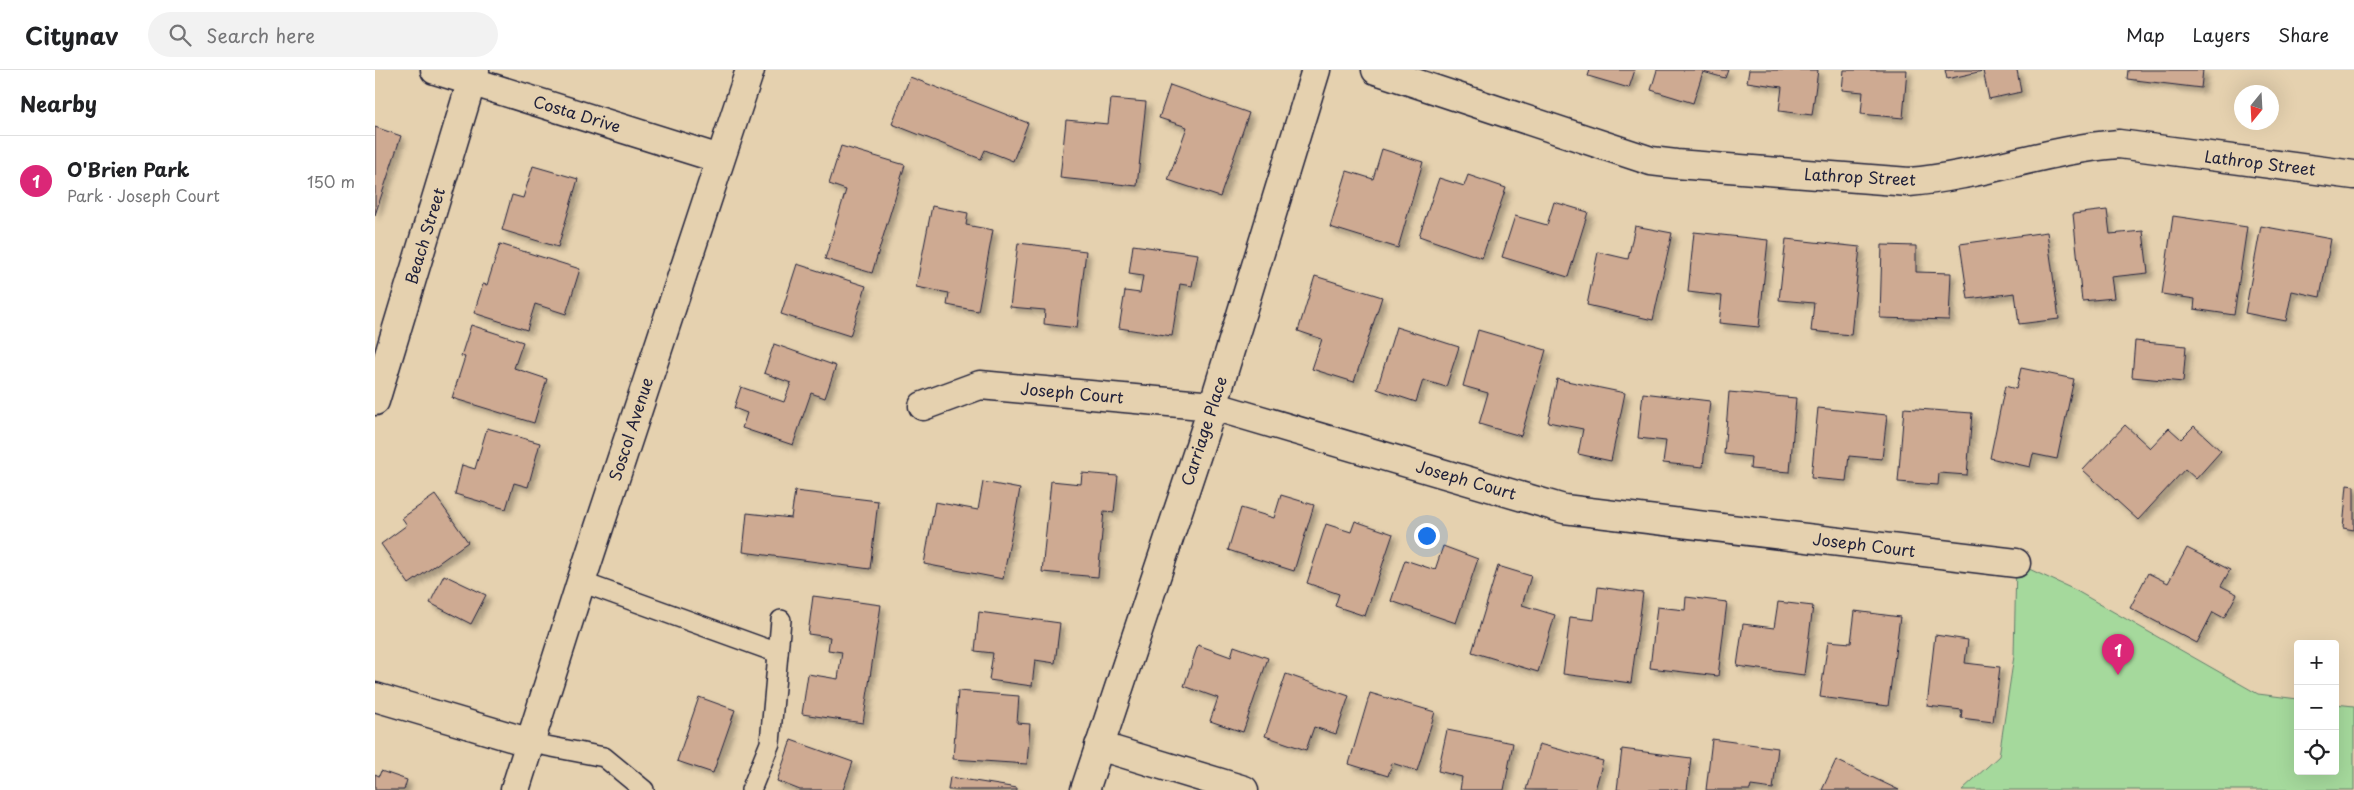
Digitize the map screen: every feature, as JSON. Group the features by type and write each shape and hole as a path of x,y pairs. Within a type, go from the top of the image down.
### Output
{"street":[{"name":"Costa Drive","path":"435,70 474,76 719,159"},
{"name":"Soscol Avenue","path":"515,790 719,159 750,70"},
{"name":"Carriage Place","path":"1085,790 1213,406 1316,70"},
{"name":"Lathrop Street","path":"1376,70 1651,161 1677,164 1909,182 1941,179 2092,146 2119,144 2354,175"},
{"name":"Beach Street","path":"375,402 474,76"},
{"name":"Joseph Court","path":"923,406 980,385 1213,406 1564,509 2016,562"},
{"path":"375,697 531,743"},
{"path":"1099,746 1243,790"}],"lane":[{"path":"581,582 778,652"},
{"path":"751,790 770,742 781,620"},
{"path":"531,743 604,756 644,790"}],"green space":[{"path":"2016,563 2075,590 2258,694 2294,698 2294,775 2339,775 2339,704 2354,706 2354,790 1962,790 1999,756 2014,656"}],"building":[{"path":"1590,70 1635,70 1629,88 1588,76"},
{"path":"1657,70 1728,70 1725,78 1703,72 1693,103 1651,90"},
{"path":"1749,70 1818,70 1812,115 1779,111 1782,87 1747,82"},
{"path":"1844,70 1907,70 1903,118 1861,114 1863,92 1842,90"},
{"path":"1945,70 2017,70 2021,92 1989,99 1983,71 1947,79"},
{"path":"2128,70 2203,70 2201,88 2127,79"},
{"path":"910,77 1028,123 1013,161 985,150 981,159 892,124"},
{"path":"1170,85 1249,113 1220,197 1168,180 1187,127 1159,118"},
{"path":"1111,99 1146,102 1137,186 1060,178 1066,120 1108,124"},
{"path":"375,127 401,136 375,215"},
{"path":"841,146 905,165 872,273 825,259 846,190 829,184"},
{"path":"1382,149 1423,162 1398,248 1330,227 1347,171 1373,179"},
{"path":"533,166 578,179 558,247 502,230 512,195 523,198"},
{"path":"1468,175 1506,188 1482,258 1419,236 1439,178 1464,186"},
{"path":"1554,202 1588,212 1568,277 1502,257 1515,216 1547,225"},
{"path":"932,206 968,213 966,225 993,230 978,311 947,305 949,293 916,287"},
{"path":"2107,210 2110,234 2143,231 2148,273 2111,277 2114,298 2082,301 2073,214"},
{"path":"2173,216 2247,227 2234,315 2194,309 2195,299 2162,294"},
{"path":"1635,226 1672,233 1653,320 1587,305 1598,252 1628,259"},
{"path":"2261,226 2331,239 2320,297 2292,291 2286,321 2245,313"},
{"path":"1694,232 1768,240 1759,327 1719,323 1722,296 1688,292"},
{"path":"2047,232 2059,319 2019,324 2015,293 1968,299 1960,244"},
{"path":"1786,239 1860,247 1851,335 1811,331 1814,303 1779,300"},
{"path":"1018,243 1086,251 1077,328 1044,324 1045,310 1010,307"},
{"path":"500,244 580,269 566,314 535,304 527,330 474,313 483,284 487,285"},
{"path":"1133,245 1198,254 1192,286 1180,284 1172,336 1119,328 1125,291 1140,293 1143,276 1129,274"},
{"path":"1882,245 1916,246 1916,272 1951,273 1949,320 1880,318"},
{"path":"797,264 866,286 850,336 781,314"},
{"path":"1315,276 1382,297 1354,382 1312,369 1322,339 1298,331"},
{"path":"471,325 523,342 514,368 547,379 534,423 452,398 465,357 461,356"},
{"path":"1396,327 1459,347 1446,387 1423,380 1416,402 1377,389"},
{"path":"1478,330 1546,350 1521,436 1479,424 1488,393 1463,386"},
{"path":"2135,341 2186,346 2183,382 2132,377"},
{"path":"774,344 836,366 825,398 811,393 793,445 742,428 747,413 734,408 741,387 784,402 791,383 764,373"},
{"path":"2021,368 2074,379 2057,459 2033,454 2030,467 1990,458 2005,386 2016,389"},
{"path":"1557,379 1625,393 1611,461 1578,454 1583,429 1548,422"},
{"path":"1729,392 1796,398 1790,472 1750,469 1751,457 1724,454"},
{"path":"1643,393 1710,401 1703,467 1663,463 1666,441 1638,438"},
{"path":"1818,408 1887,415 1882,459 1849,456 1846,481 1811,478"},
{"path":"1904,408 1972,413 1967,475 1939,473 1938,485 1898,482"},
{"path":"2125,425 2150,448 2169,428 2181,439 2194,426 2221,451 2196,479 2185,469 2138,520 2083,470"},
{"path":"487,428 540,443 528,487 514,483 506,509 455,494 462,465 475,469"},
{"path":"1082,473 1118,476 1114,512 1104,511 1098,577 1042,572 1051,481 1081,484"},
{"path":"983,482 1020,489 1003,579 924,564 935,502 978,510"},
{"path":"2347,485 2354,486 2354,530 2343,528"},
{"path":"795,491 878,501 870,569 743,552 747,513 791,518"},
{"path":"435,495 468,542 409,584 381,544 407,525 402,518"},
{"path":"1281,495 1314,505 1294,571 1228,550 1241,508 1274,518"},
{"path":"1355,521 1393,534 1365,616 1335,606 1339,594 1307,583 1326,524 1351,532"},
{"path":"1443,546 1478,559 1456,623 1391,601 1405,560 1435,570"},
{"path":"2187,548 2230,570 2221,586 2237,594 2224,618 2213,612 2197,643 2130,608 2148,573 2168,583"},
{"path":"1498,566 1531,576 1522,605 1555,615 1538,672 1472,652"},
{"path":"444,575 486,595 471,624 430,603"},
{"path":"1598,587 1643,593 1631,683 1563,674 1570,617 1594,620"},
{"path":"813,596 881,605 863,723 802,714 808,674 838,679 842,652 828,650 830,637 808,634"},
{"path":"1686,597 1727,602 1718,676 1650,668 1657,607 1685,610"},
{"path":"1778,602 1813,606 1804,675 1737,666 1743,624 1774,628"},
{"path":"1855,611 1900,617 1888,706 1820,697 1828,641 1851,643"},
{"path":"979,612 1060,623 1055,663 1035,660 1032,686 989,680 993,653 975,651"},
{"path":"1935,635 1968,640 1965,663 2000,667 1993,722 1961,718 1962,710 1927,706"},
{"path":"1198,645 1231,657 1234,646 1268,658 1243,732 1210,721 1218,698 1184,686"},
{"path":"1286,674 1349,696 1336,734 1314,727 1306,750 1265,736"},
{"path":"958,691 1019,696 1017,723 1030,724 1027,764 953,759"},
{"path":"1370,693 1435,712 1417,771 1392,763 1388,776 1349,764"},
{"path":"699,697 735,710 713,773 677,761"},
{"path":"1447,730 1513,743 1504,790 1460,790 1462,777 1438,771"},
{"path":"1712,739 1778,748 1773,789 1751,786 1750,790 1706,790"},
{"path":"791,740 853,762 843,790 800,790 777,781"},
{"path":"1539,744 1603,761 1595,790 1526,790"},
{"path":"1622,749 1691,758 1687,790 1617,790"},
{"path":"1836,760 1899,790 1822,790"},
{"path":"381,771 407,780 404,790 375,790 375,774 379,776"},
{"path":"950,777 1017,788 1017,790 948,790"}],"place":[{"name":"O'Brien Park","path":"2118,675"}]}
